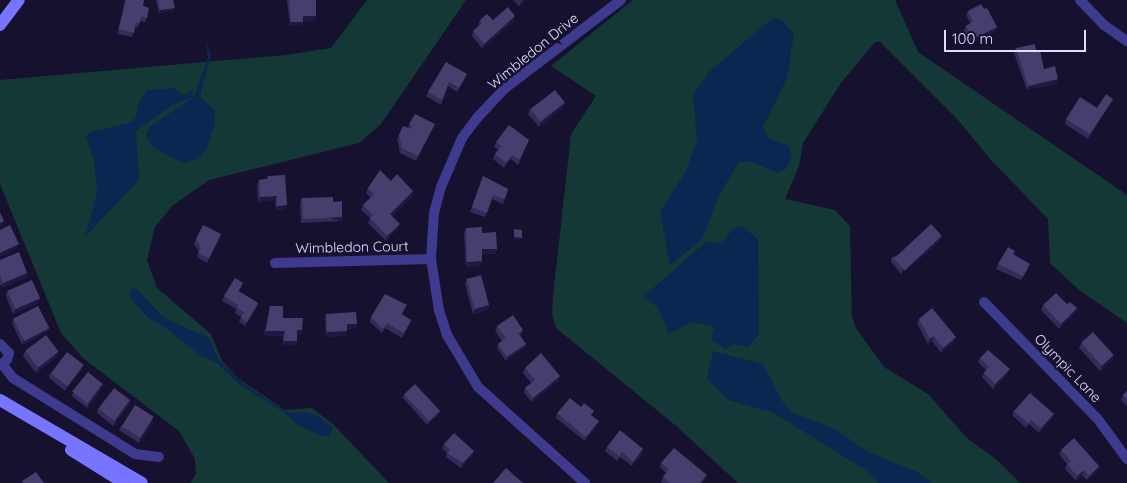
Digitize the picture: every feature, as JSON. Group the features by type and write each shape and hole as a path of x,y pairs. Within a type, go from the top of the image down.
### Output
{"street":[{"path":"0,25 19,0"},
{"name":"Wimbledon Drive","path":"585,483 478,387 447,335 439,310 431,259 434,213 450,162 472,124 504,89 621,0"},
{"path":"1080,0 1104,25 1127,41"},
{"name":"Wimbledon Court","path":"275,263 431,259"},
{"name":"Olympic Lane","path":"984,302 1097,418 1127,459"},
{"path":"0,344 9,353 1,365 14,378 135,454 159,457"},
{"path":"0,400 142,483"},
{"path":"0,408 124,483"}],"green space":[{"path":"367,0 466,0 381,124 359,143 209,180 172,206 155,227 147,260 157,288 211,334 222,361 239,379 285,410 312,408 334,425 389,483 190,483 196,474 195,459 179,431 84,359 61,333 0,184 0,80 286,55 331,48"},
{"path":"633,0 895,0 918,52 1127,195 1127,323 1079,290 1050,263 1048,219 990,159 958,120 880,42 875,42 841,83 803,143 799,166 785,199 835,210 850,226 852,317 856,328 884,367 928,394 967,438 997,460 1020,483 738,483 675,425 556,328 552,313 553,296 571,134 596,96 551,66"}],"water":[{"path":"773,18 782,20 794,34 787,78 763,127 768,138 789,146 792,156 786,169 778,173 751,162 739,162 718,197 703,238 670,265 660,212 686,171 697,140 693,95 710,71"},
{"path":"206,41 211,55 200,97 215,110 215,122 207,148 198,159 184,163 155,149 146,137 149,127 194,97 208,57"},
{"path":"173,88 185,95 193,90 192,98 174,104 136,131 139,180 85,237 97,193 94,161 86,137 90,132 130,123 136,117 139,102 147,90"},
{"path":"741,226 758,239 759,334 748,347 734,344 725,349 711,339 714,327 692,322 669,334 658,308 644,296 707,241 718,243 725,240 732,229"},
{"path":"135,287 164,318 209,338 218,359 244,384 287,412 310,413 321,418 333,427 330,436 322,436 297,425 288,415 239,384 216,362 201,356 162,325 148,318 131,299 130,291"},
{"path":"713,351 763,364 784,404 793,413 835,429 868,452 917,472 932,483 878,483 864,469 774,413 728,400 707,378"}],"building":[{"path":"126,0 144,0 143,6 149,8 147,18 141,16 140,23 136,22 134,33 119,29"},
{"path":"158,0 173,0 175,8 160,10"},
{"path":"289,0 316,0 316,16 303,16 303,22 291,22"},
{"path":"981,4 984,9 987,8 997,27 973,39 966,26 973,22 968,11"},
{"path":"508,7 515,16 484,44 473,31 482,23 480,20 487,14 493,20"},
{"path":"1035,44 1036,51 1040,50 1044,69 1055,66 1058,79 1028,86 1016,48"},
{"path":"446,62 467,74 459,88 449,82 442,100 428,92"},
{"path":"555,90 565,103 540,122 531,109"},
{"path":"1106,94 1113,99 1090,134 1066,119 1080,97 1097,108"},
{"path":"415,114 435,124 418,156 402,148 399,135 403,126 411,129 412,126 409,124"},
{"path":"509,125 529,140 519,160 513,155 506,163 495,154 501,146 496,142"},
{"path":"380,170 391,181 397,174 413,191 390,214 400,224 387,236 370,218 373,215 363,205 374,194 368,188"},
{"path":"285,175 287,205 277,206 277,196 260,197 259,180 268,179 268,176"},
{"path":"483,176 508,189 505,199 493,195 487,213 472,207"},
{"path":"333,197 333,202 342,201 342,217 303,219 302,198"},
{"path":"0,212 4,221 0,223"},
{"path":"931,224 942,236 905,270 894,259"},
{"path":"10,225 19,244 0,253 0,230"},
{"path":"203,225 221,234 209,258 198,253 201,248 196,239"},
{"path":"482,227 482,233 496,232 497,249 482,249 482,261 467,262 466,228"},
{"path":"514,229 522,230 522,238 514,237"},
{"path":"1008,247 1015,251 1013,254 1030,264 1023,276 998,264"},
{"path":"19,252 27,273 3,283 0,275 0,260"},
{"path":"481,275 489,305 475,309 467,279"},
{"path":"235,278 243,283 238,291 258,303 247,322 241,318 244,312 237,308 238,305 224,296"},
{"path":"32,280 40,298 15,309 7,291"},
{"path":"1056,293 1067,304 1070,302 1077,308 1061,324 1043,305"},
{"path":"385,294 407,305 401,314 411,320 404,333 387,323 383,329 371,317"},
{"path":"38,306 49,328 24,341 13,319"},
{"path":"270,306 283,306 283,318 303,318 302,330 297,330 297,341 284,341 285,331 266,331"},
{"path":"932,308 956,337 943,348 934,336 930,339 919,319"},
{"path":"356,312 357,324 347,324 347,331 327,332 326,314"},
{"path":"513,315 523,330 518,333 526,344 507,357 498,344 506,338 497,326"},
{"path":"1093,332 1114,355 1102,366 1081,343"},
{"path":"46,335 59,352 38,367 25,351"},
{"path":"988,350 1010,369 995,384 984,373 989,367 980,358"},
{"path":"67,352 84,365 68,386 51,374"},
{"path":"541,353 560,376 533,398 525,388 535,380 525,368"},
{"path":"88,372 103,384 87,403 72,391"},
{"path":"415,384 440,411 429,421 404,394"},
{"path":"114,388 130,400 114,421 98,409"},
{"path":"1127,391 1127,400 1123,395"},
{"path":"1030,393 1054,414 1041,428 1031,420 1028,423 1014,411"},
{"path":"570,398 581,407 584,403 594,411 591,415 599,421 586,437 557,413"},
{"path":"135,405 154,417 140,438 122,426"},
{"path":"620,430 643,449 633,462 622,452 619,456 607,447"},
{"path":"454,433 474,451 463,463 447,453 450,450 444,444"},
{"path":"1074,438 1099,466 1089,476 1084,470 1077,476 1067,464 1071,461 1061,450"},
{"path":"674,448 707,475 700,483 670,483 663,477 669,469 661,463"},
{"path":"506,468 523,483 493,483"},
{"path":"36,472 44,483 23,483 22,481"}]}
